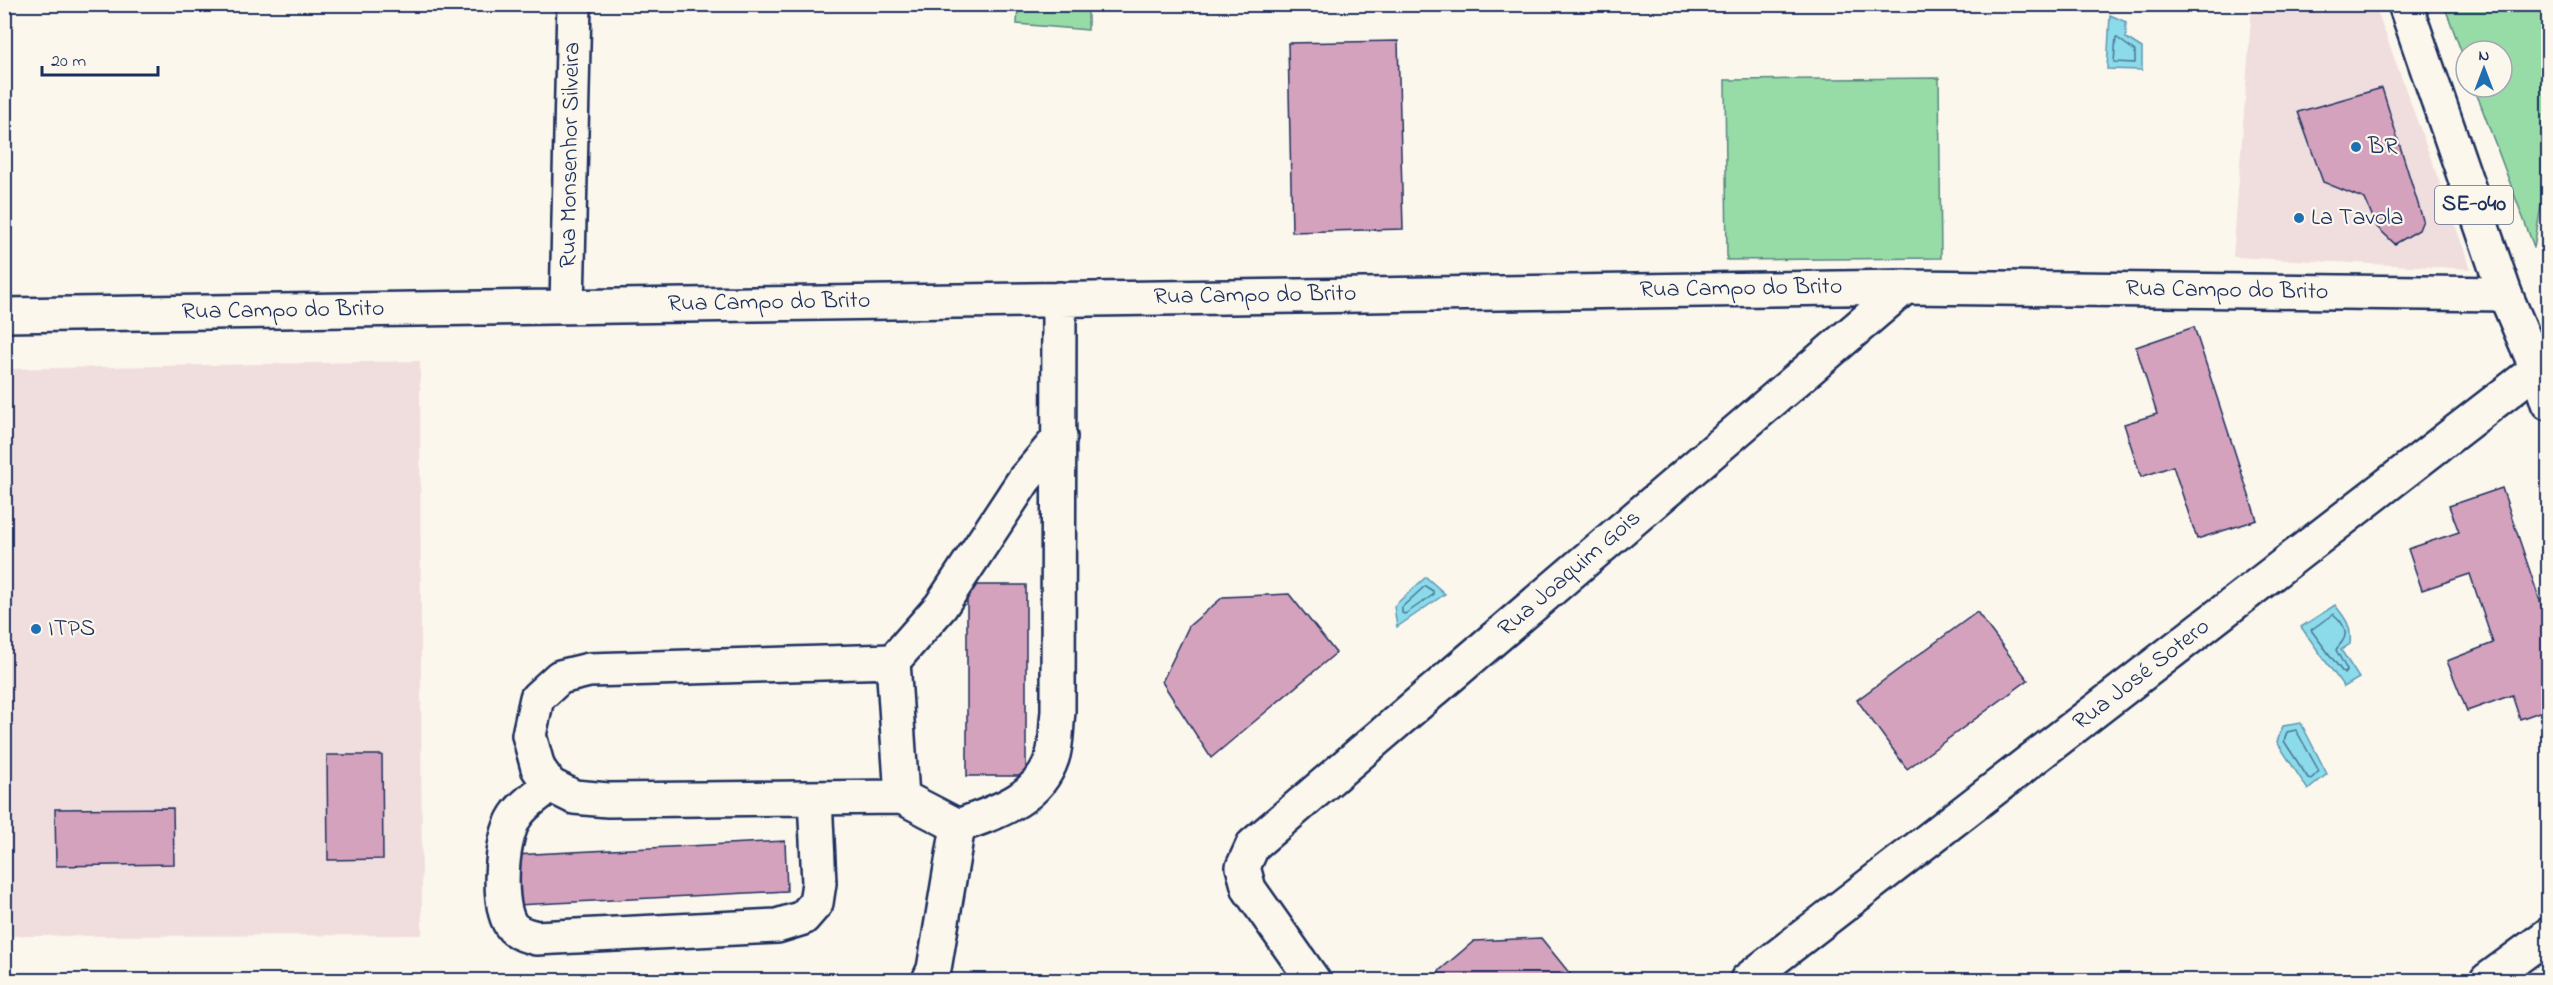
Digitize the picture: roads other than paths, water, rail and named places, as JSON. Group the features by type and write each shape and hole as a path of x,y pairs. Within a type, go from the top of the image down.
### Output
{"street":[{"name":"Rua Monsenhor Silveira","path":"567,306 574,4"},
{"name":"SE-040","path":"2405,4 2505,294 2537,369 2548,403"},
{"name":"Rua Campo do Brito","path":"4,315 1905,286 2505,294"},
{"name":"Rua Joaquim Gois","path":"1313,981 1249,889 1243,867 1253,844 1905,286"},
{"path":"893,661 589,670 560,677 537,698 529,735 538,768 550,785 573,797 608,800 902,797 958,826 997,811 1030,794 1045,777 1053,756 1058,712 1059,299"},
{"name":"Rua José Sotero","path":"1747,981 2537,369"},
{"path":"902,797 893,661 941,606 1024,480 1060,437"},
{"path":"550,785 518,813 509,829 503,860 504,908 509,924 520,934 536,938 777,926 803,918 816,903 819,884 815,798"},
{"path":"929,981 934,969 958,826"},
{"path":"2487,981 2548,935"}],"water":[{"path":"2110,15 2126,22 2126,38 2142,48 2142,70 2107,69"},
{"path":"1426,577 1445,594 1397,627 1394,606"},
{"path":"2335,605 2345,619 2350,632 2350,644 2341,650 2359,678 2344,687 2301,627"},
{"path":"2301,723 2327,774 2308,790 2277,742 2283,726"}],"place":[{"name":"BR","path":"2356,147"},
{"name":"La Tavola","path":"2299,218"},
{"name":"ITPS","path":"36,629"}]}
